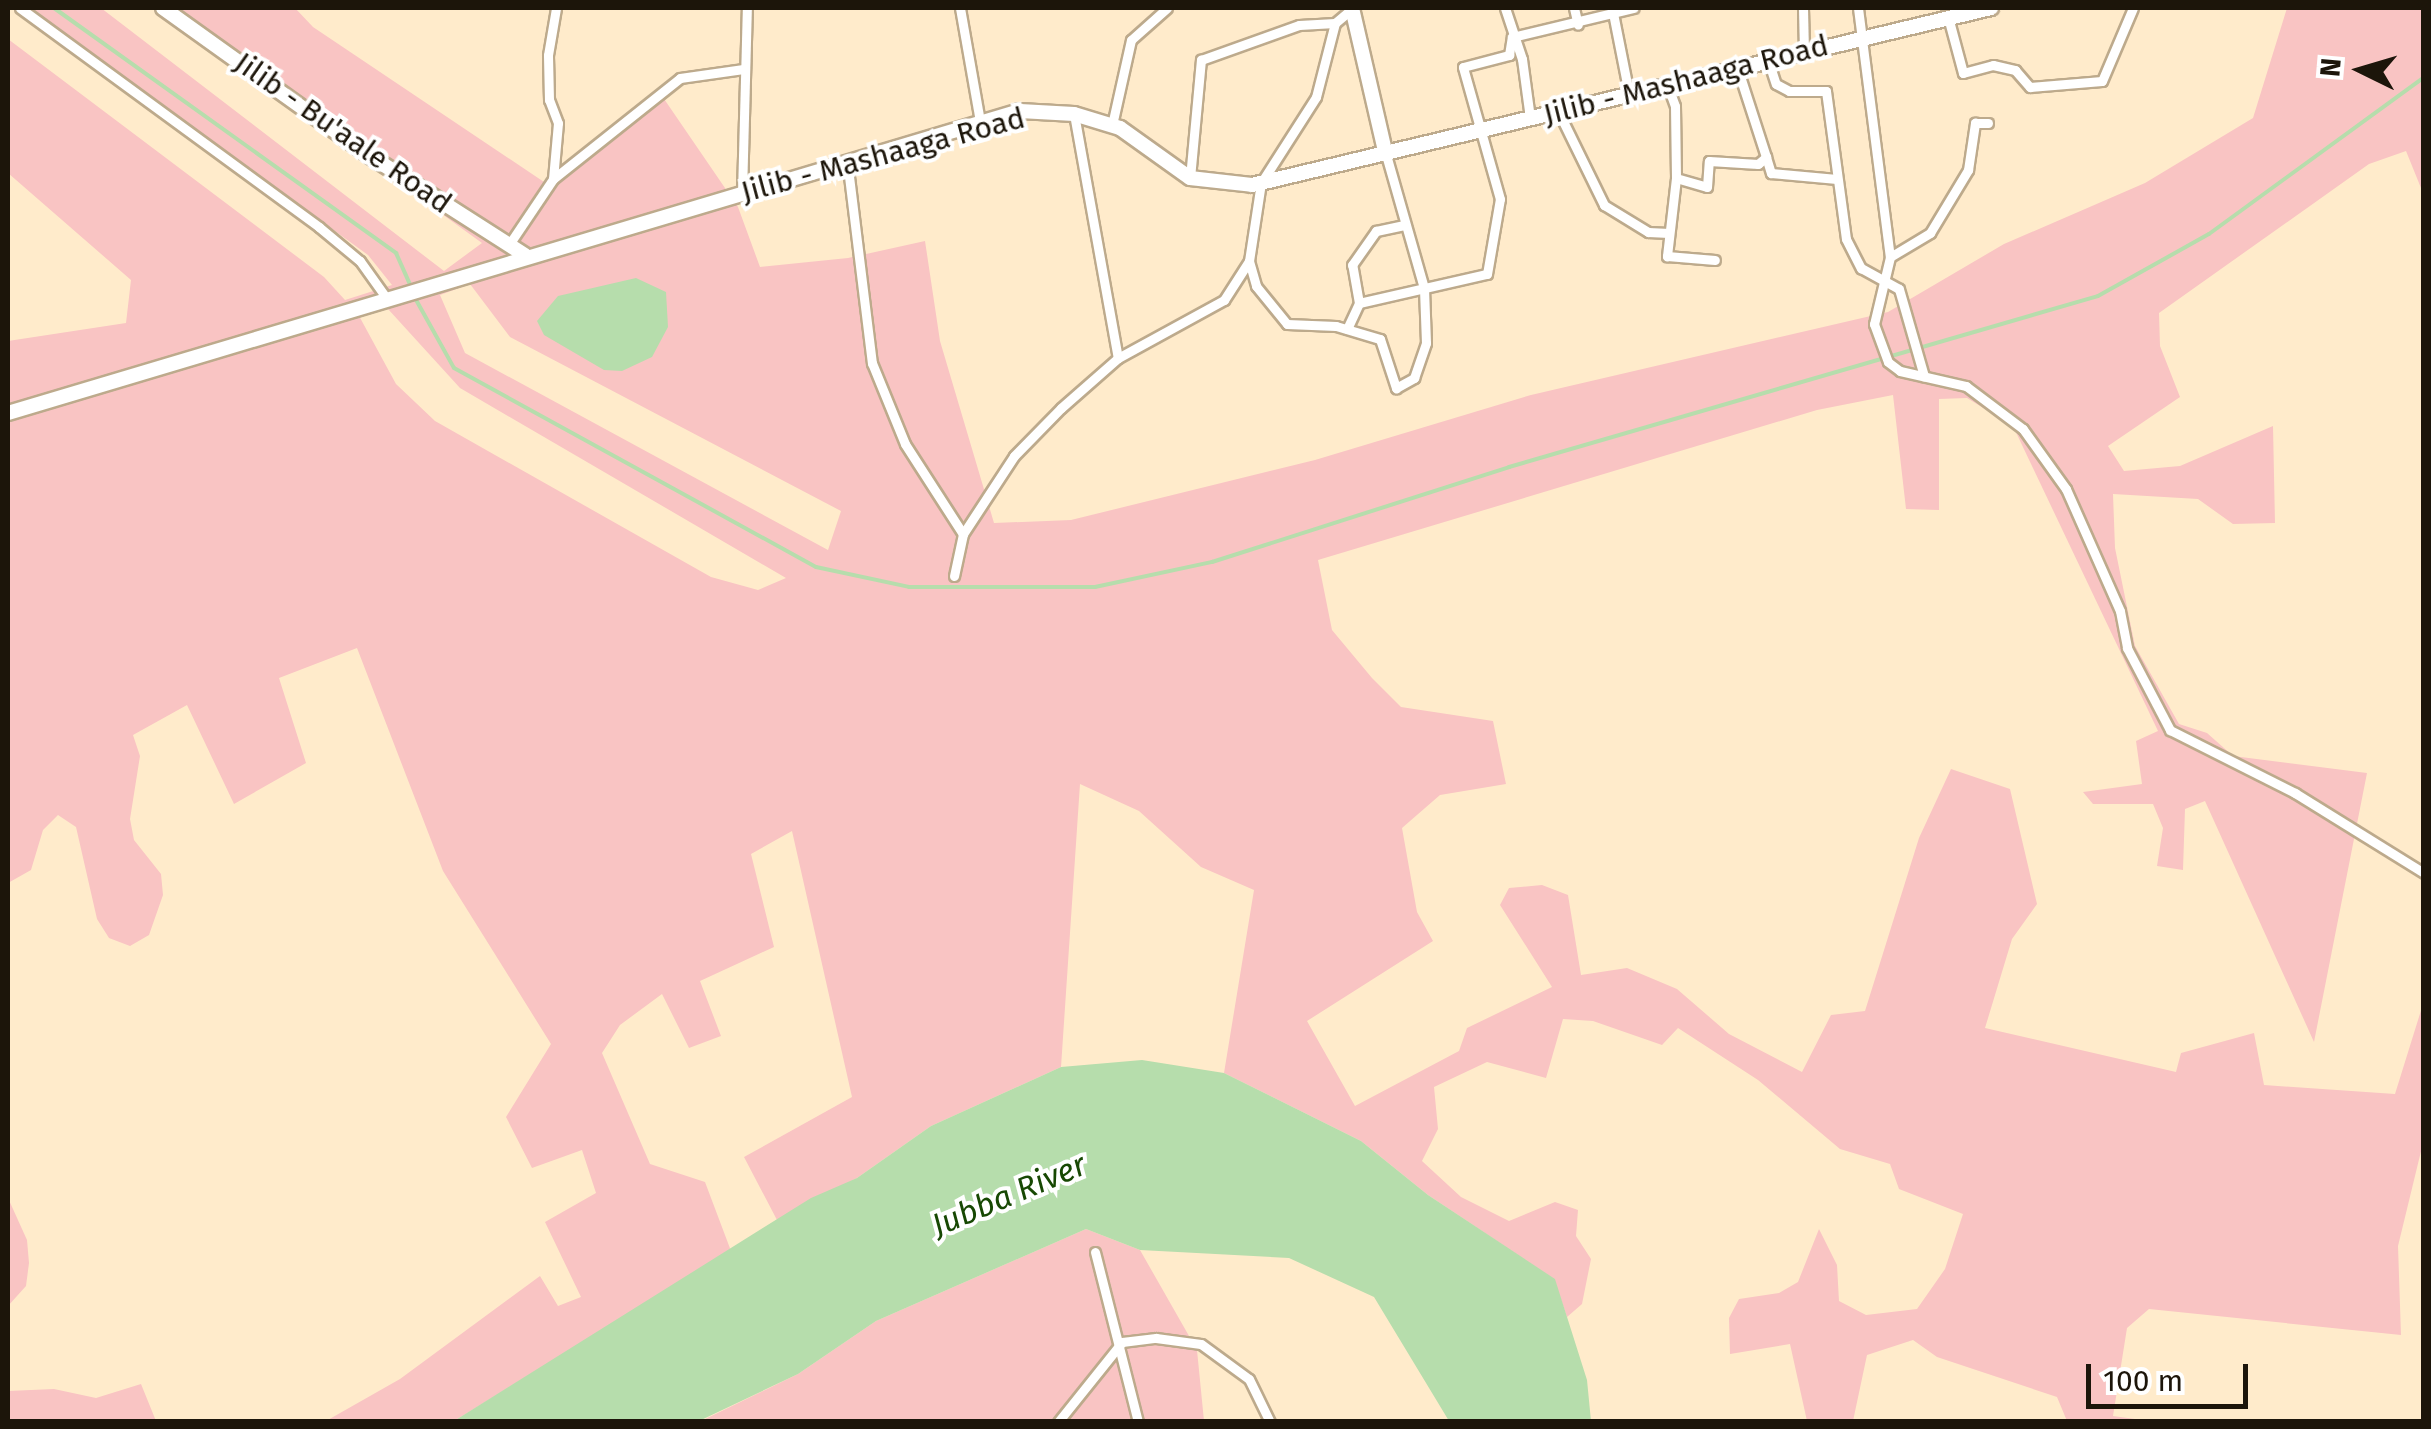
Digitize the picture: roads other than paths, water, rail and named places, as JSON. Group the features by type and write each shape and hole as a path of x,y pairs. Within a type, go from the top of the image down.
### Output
{"main road":[{"name":"Jilib - Bu'aale Road","path":"163,8 525,254"},
{"path":"1354,8 1385,151"},
{"name":"Jilib - Mashaaga Road","path":"8,413 525,254 1020,111 1074,114 1112,126 1190,178 1261,183 1989,8"}],"street":[{"path":"20,8 319,227 360,261 391,295"},
{"path":"553,180 558,123 548,100 548,55 556,8"},
{"path":"742,194 742,69 747,8"},
{"path":"960,8 980,122"},
{"path":"1112,126 1131,40 1167,8"},
{"path":"954,576 963,534 1014,456 1118,358 1224,300 1249,261 1261,183 1316,97 1336,23 1354,8"},
{"path":"1504,8 1522,59 1530,118"},
{"path":"1574,8 1578,24"},
{"path":"1512,37 1578,24 1612,10 1634,8"},
{"path":"1802,8 1804,51"},
{"path":"1858,8 1890,256 1874,324 1885,355 1900,372 1966,386 2004,412 2066,490 2120,611 2128,648 2170,730 2294,793 2424,872"},
{"path":"1948,17 1963,73 1993,65 2016,70 2030,87 2102,81 2133,8"},
{"path":"1612,10 1629,94"},
{"path":"1190,178 1201,60 1299,25 1336,23"},
{"path":"1359,304 1487,274 1500,200 1476,132 1464,67 1508,55 1512,37"},
{"path":"1768,60 1776,84 1789,91 1826,91 1846,239 1861,268 1885,286 1899,289 1924,376"},
{"path":"1737,67 1770,173 1837,179"},
{"path":"508,246 553,180 680,78 742,69"},
{"path":"1667,84 1675,106 1676,178 1667,256 1715,260"},
{"path":"1558,111 1604,205 1648,232 1669,233"},
{"path":"1074,114 1118,358"},
{"path":"1890,256 1930,232 1968,170 1975,123 1988,123"},
{"path":"1249,261 1256,286 1287,324 1347,329 1380,339 1396,388 1414,378 1426,343 1424,288 1385,151"},
{"path":"1676,178 1707,187 1709,161 1758,164 1766,157"},
{"path":"847,160 872,362 904,444 963,534"},
{"path":"1347,329 1359,304 1352,266 1376,230 1406,225"},
{"path":"1095,1252 1122,1342 1138,1422"},
{"path":"1058,1422 1122,1342"},
{"path":"1122,1342 1201,1344 1248,1379 1270,1422"}],"water":[{"path":"636,278 666,292 668,327 652,357 622,371 604,370 544,335 537,321 558,296"},
{"name":"Jubba River","path":"1142,1060 1224,1073 1361,1141 1428,1195 1555,1279 1587,1380 1591,1421 1449,1421 1374,1297 1289,1258 1140,1250 1086,1229 876,1321 798,1374 699,1421 454,1421 811,1198 857,1178 931,1126 1061,1067"}],"waterway":[{"path":"54,8 396,253 412,289"},
{"path":"415,298 454,368 816,567 909,587 1095,587 1212,562 1509,467 2098,296 2209,234 2424,77"}]}
